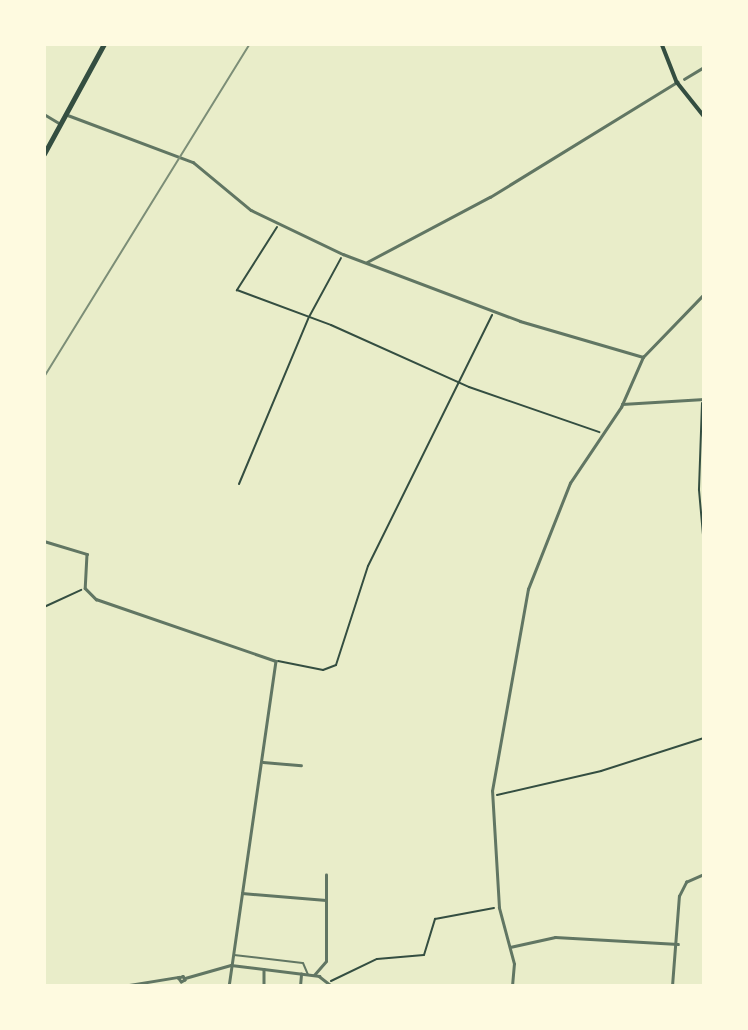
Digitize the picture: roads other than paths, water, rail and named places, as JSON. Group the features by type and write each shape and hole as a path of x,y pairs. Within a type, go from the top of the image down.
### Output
{"main road":[{"path":"44,154 104,44"},
{"path":"662,44 680,80 704,116"}],"street":[{"path":"367,262 490,197 704,67"},
{"path":"44,114 60,123"},
{"path":"65,114 193,162 243,205 343,254 494,311 643,357"},
{"path":"512,986 510,947 499,908 492,796 528,589 570,483 622,404 643,357 704,294"},
{"path":"622,404 703,400"},
{"path":"44,541 87,554 85,588 96,599 156,622 276,661 229,986"},
{"path":"263,762 301,765"},
{"path":"672,986 681,889 704,874"},
{"path":"314,975 326,961 326,875"},
{"path":"242,893 326,900"},
{"path":"510,947 555,937 678,943"},
{"path":"122,986 185,978 231,965 314,975 330,981 332,986"},
{"path":"264,970 264,986"},
{"path":"300,986 301,974"},
{"path":"178,977 182,984"},
{"path":"182,984 185,978"}],"lane":[{"path":"233,955 303,963 308,975"}],"railway":[{"path":"44,377 250,44"}]}
